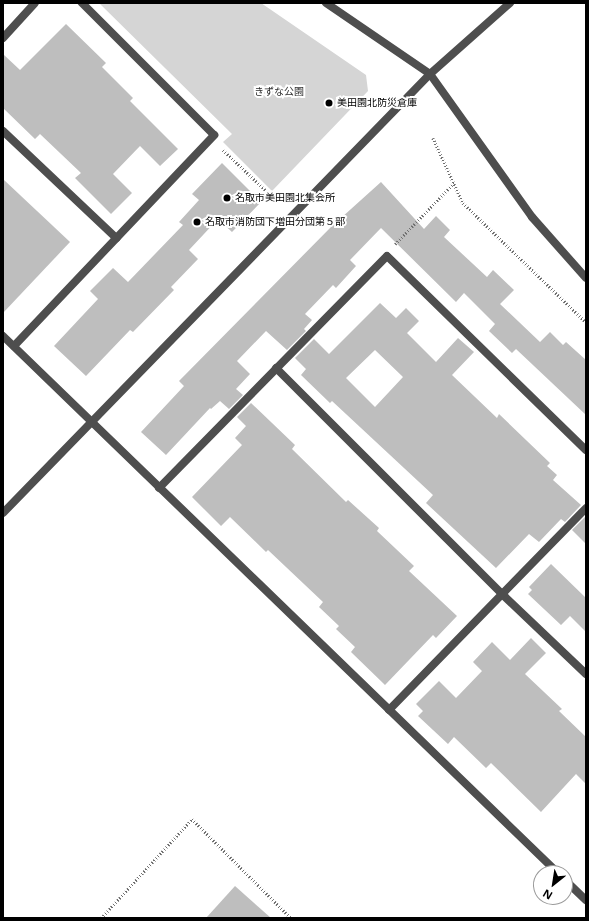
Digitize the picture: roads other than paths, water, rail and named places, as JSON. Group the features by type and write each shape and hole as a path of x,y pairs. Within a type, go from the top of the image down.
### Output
{"street":[{"path":"3,38 35,3"},
{"path":"14,346 214,135 82,3"},
{"path":"326,3 430,74 532,217 586,278"},
{"path":"3,513 430,74 510,3"},
{"path":"3,131 116,238"},
{"path":"159,488 387,256 586,450"},
{"path":"3,336 550,865"},
{"path":"276,368 502,594 586,674"},
{"path":"389,710 586,508"},
{"path":"573,888 586,900"}],"place":[{"name":"美田園北防災倉庫","path":"329,103"},
{"name":"名取市美田園北集会所","path":"227,198"},
{"name":"名取市消防団下増田分団第５部","path":"197,222"}],"park label":[{"name":"きずな公園","path":"279,92"}]}
